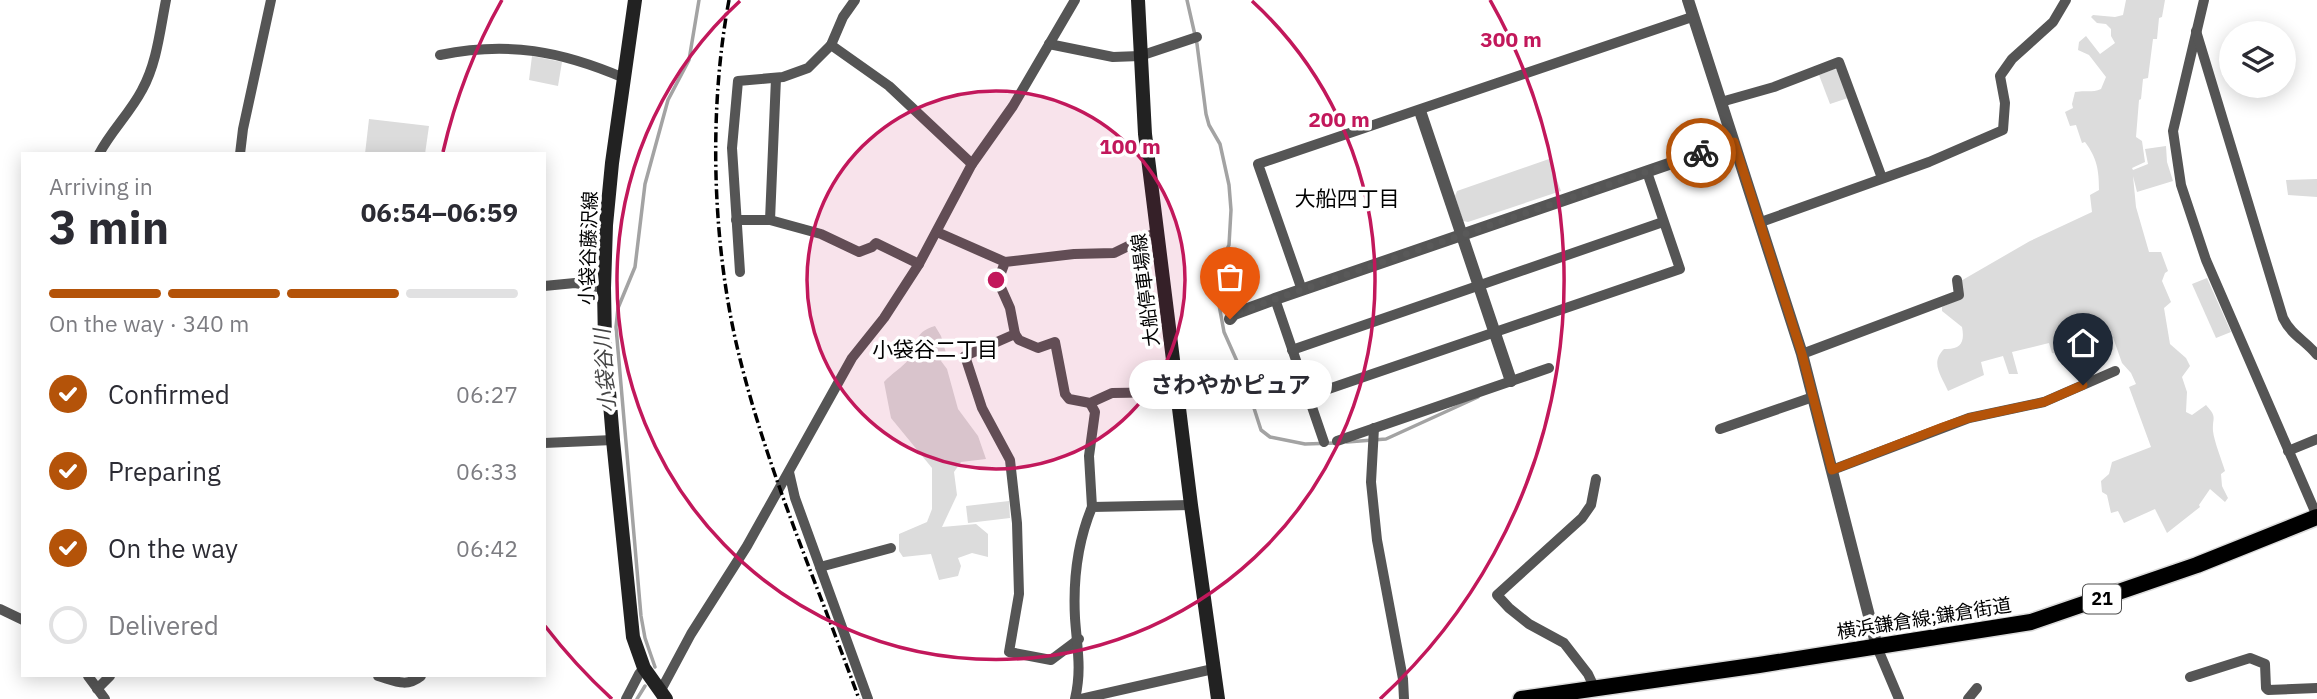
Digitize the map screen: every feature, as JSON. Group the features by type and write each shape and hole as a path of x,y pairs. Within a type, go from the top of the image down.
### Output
{"main road":[{"name":"小袋谷藤沢線","path":"635,0 606,225 605,343 628,609 635,646 644,668 663,695"},
{"name":"大船停車場線","path":"1138,0 1144,134 1218,699"},
{"name":"横浜鎌倉線;鎌倉街道","path":"1521,699 1599,693 1648,680 2031,622 2197,565 2317,516"}],"street":[{"path":"100,152 141,93 149,76 166,0"},
{"path":"240,152 271,0"},
{"path":"740,272 732,148 738,81 776,78 808,68 831,45 843,17 855,0"},
{"path":"663,695 691,634 747,546 852,358 884,318 919,264 972,164 1013,106 1075,0"},
{"path":"1688,0 1802,354 1877,647 1899,699"},
{"path":"1761,222 1928,162 2003,130 2005,103 2000,76 2012,59 2053,22 2066,0"},
{"path":"2204,0 2173,131 2181,186 2206,260 2317,516"},
{"path":"1302,290 1258,164 1692,17"},
{"path":"2196,31 2283,318 2293,335 2308,343 2317,355"},
{"path":"1049,44 1113,57 1140,56 1198,37"},
{"path":"831,45 889,86 972,164"},
{"path":"440,55 470,49 524,49 584,61 624,78"},
{"path":"1721,102 1774,87 1839,62 1882,178"},
{"path":"770,220 776,78"},
{"path":"1420,111 1511,381"},
{"path":"1230,319 1234,314 1275,299 1734,142"},
{"path":"1308,396 1680,269 1647,172"},
{"path":"736,220 770,220 821,234 859,252 873,247 876,243 919,264"},
{"path":"1292,350 1663,222"},
{"path":"937,232 1005,262 1074,254 1114,253 1157,232"},
{"path":"1005,262 998,281 1010,308 1015,334 1019,340 1038,348 1055,342 1065,394 1069,399 1090,403 1112,393 1177,392"},
{"path":"1802,354 1959,295 1957,280"},
{"path":"546,286 575,283 604,288"},
{"path":"1275,299 1324,442"},
{"path":"1015,334 965,356 982,408 1010,460 1017,523 1019,594 1009,652 1051,660 1079,639"},
{"path":"1337,441 1549,368"},
{"path":"1832,470 1969,418 2044,402 2115,371"},
{"path":"1720,429 1813,397"},
{"path":"1075,699 1080,675 1079,639 1075,621 1076,560 1092,507 1089,456 1095,412 1090,403"},
{"path":"1374,428 1371,482 1377,540 1403,679 1404,699"},
{"path":"2288,452 2317,439"},
{"path":"546,443 613,440"},
{"path":"789,471 795,498 868,699"},
{"path":"1596,479 1591,505 1581,518 1497,595 1519,616 1564,643 1599,693"},
{"path":"1092,507 1191,505"},
{"path":"820,567 891,548"},
{"path":"0,609 21,619"},
{"path":"2190,677 2250,658 2264,664 2268,690 2317,688"},
{"path":"626,699 644,668"},
{"path":"1081,699 1213,669"},
{"path":"89,677 105,699"},
{"path":"97,689 109,677"},
{"path":"381,677 402,684 420,677"},
{"path":"1969,699 1977,688"}],"shaded area":[{"path":"2126,0 2165,0 2162,17 2159,18 2157,39 2153,39 2148,78 2143,79 2139,100 2136,137 2142,141 2145,162 2132,168 2133,170 2148,164 2145,149 2166,146 2167,162 2173,181 2137,192 2133,176 2136,207 2149,252 2161,252 2168,271 2162,281 2171,302 2164,308 2170,344 2186,358 2190,366 2182,377 2187,392 2186,412 2192,415 2206,405 2212,413 2214,435 2225,471 2221,474 2222,486 2228,498 2225,502 2210,489 2200,507 2167,533 2155,509 2124,523 2118,511 2111,513 2107,495 2102,492 2101,481 2109,474 2112,462 2151,447 2129,387 2136,384 2122,363 2110,329 2091,335 2093,344 2082,354 2052,353 2049,343 2012,352 2018,374 2009,374 2003,356 1981,362 1984,375 1948,391 1937,364 1944,349 1954,348 1962,341 1962,327 1942,311 1942,307 1962,298 1959,282 2030,241 2092,212 2090,195 2099,190 2096,164 2085,142 2082,143 2076,125 2070,126 2065,112 2073,108 2075,92 2101,89 2106,77 2089,55 2078,50 2079,42 2086,36 2100,54 2115,43 2111,29 2091,17 2123,15"},
{"path":"532,56 562,62 558,86 529,80"},
{"path":"1835,69 1848,98 1830,104 1819,75"},
{"path":"369,119 429,126 425,152 365,152"},
{"path":"1549,159 1561,191 1468,222 1463,221 1455,196 1457,191"},
{"path":"2317,179 2317,197 2288,195 2286,180"},
{"path":"2207,278 2231,332 2216,338 2192,284"},
{"path":"935,326 946,353 941,361 947,369 958,409 978,436 986,459 961,462 954,472 957,495 942,527 976,524 988,534 988,557 972,553 958,558 961,566 958,576 939,580 931,554 903,557 899,551 899,534 927,522 932,509 932,468 891,418 884,382 909,359 920,335"},
{"path":"1009,501 1010,518 968,523 966,506"}],"waterway":[{"name":"小袋谷川","path":"655,667 641,616 616,327 618,308 635,267 645,184 668,100 689,60 699,0"},
{"path":"1187,0 1197,44 1206,114 1220,144 1229,185 1229,245 1217,269 1217,294 1224,332 1244,377 1261,430 1270,437 1305,444 1336,443"},
{"path":"1347,442 1386,439 1478,397"},
{"name":"小袋谷川","path":"637,699 645,686"}],"railway":[{"path":"729,0 718,88 716,180 724,272 731,316 740,359 765,445 859,699"}],"way so far":[{"path":"1230,319 1234,314 1275,299 1701,153"}],"place":[{"name":"さわやかピュア","path":"1230,319"}],"district":[{"name":"大船四丁目","path":"1347,199"},
{"name":"小袋谷二丁目","path":"935,350"}],"route":[{"path":"1701,153 1734,142 1802,354 1832,470 1969,418 2044,402 2083,385"}]}
